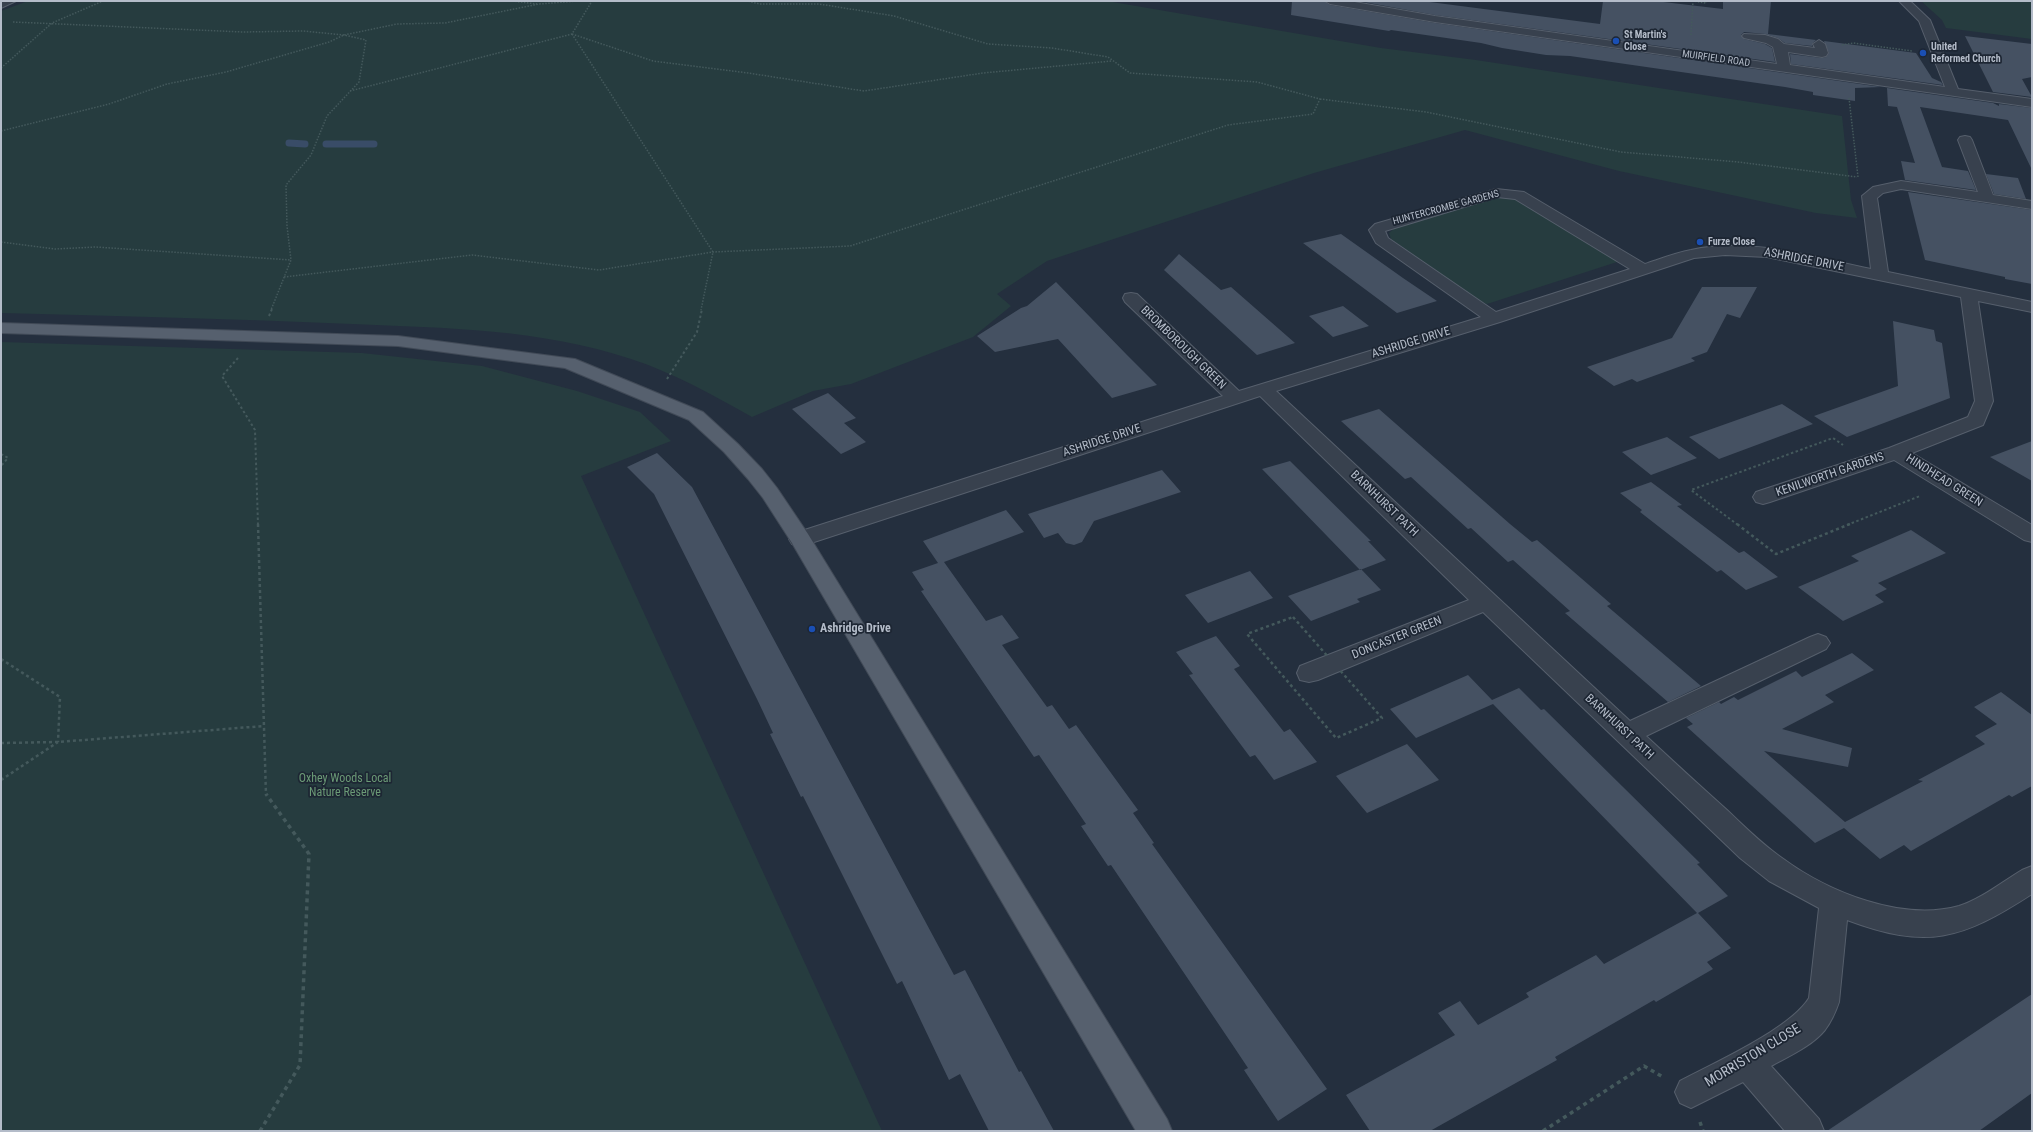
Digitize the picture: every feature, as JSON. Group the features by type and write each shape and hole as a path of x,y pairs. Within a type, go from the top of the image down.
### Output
{"main road":[{"path":"1,328 398,341 569,363 696,416 731,448 770,493 800,539 1155,1131"}],"street":[{"path":"1,5 11,1"},
{"name":"MUIRFIELD ROAD","path":"1330,1 1355,3 1435,19 2032,103"},
{"path":"1904,1 1924,20 1939,54 1953,92"},
{"path":"1748,36 1769,40 1781,51 1827,61"},
{"path":"1781,51 1822,52 1820,44"},
{"path":"1781,51 1784,69"},
{"path":"1965,140 1987,198"},
{"path":"1880,275 1869,196 1878,190 1901,185 2032,205"},
{"name":"HUNTERCROMBE GARDENS","path":"1494,318 1381,240 1377,230 1380,227 1496,193 1510,194 1526,200 1644,270"},
{"name":"ASHRIDGE DRIVE","path":"800,539 1263,388 1494,318 1692,254 1726,250 1745,250 1790,255 2032,307"},
{"name":"HINDHEAD GREEN","path":"1896,452 1976,421 1984,401 1969,294"},
{"name":"BROMBOROUGH GREEN","path":"1130,298 1236,398"},
{"name":"BARNHURST PATH","path":"1263,388 1486,602 1750,849 1778,872 1834,901 1901,923 1933,924 1960,919 1995,902 2032,879"},
{"name":"HINDHEAD GREEN","path":"1896,452 2032,535"},
{"name":"KENILWORTH GARDENS","path":"1763,498 1896,452"},
{"name":"DONCASTER GREEN","path":"1309,673 1486,602"},
{"path":"1627,734 1818,643"},
{"name":"MORRISTON CLOSE","path":"1691,1092 1747,1063 1794,1035 1814,1019 1824,1002 1834,901"},
{"path":"1747,1063 1807,1131"}],"path":[{"path":"1,68 52,23 103,1"},
{"path":"512,1 539,4"},
{"path":"1,131 109,104 167,84 226,72 329,42 344,35 397,24 445,23 539,4 578,1"},
{"path":"572,34 592,1"},
{"path":"747,1 760,4 819,4 894,16 988,44 1052,48 1108,57 1130,73 1257,82 1320,99 1426,112 1622,152 1738,162 1858,178"},
{"path":"1701,57 1700,42 1691,37 1693,1 1706,1"},
{"path":"8,22 243,32 303,31 344,35 366,40 359,82 327,116 311,155 286,185 286,226 291,260 273,307 257,337 222,376 255,430 266,796 309,854 300,1064 260,1131"},
{"path":"572,34 713,252 697,332 655,399"},
{"path":"350,92 572,34 653,61 748,73 864,91 983,73 1112,61"},
{"path":"1820,44 1840,45 1853,43 1939,54"},
{"path":"1846,77 1858,178 1859,183 1869,196"},
{"path":"284,277 472,255 599,270 713,252 850,246 1228,125 1314,114 1320,99"},
{"path":"1,242 55,249 96,247 291,260"},
{"path":"1,454 8,458 1,466"},
{"path":"1,658 60,697 58,742"},
{"path":"1,742 58,742 264,726"},
{"path":"1,780 58,742"},
{"path":"1543,1131 1644,1066 1691,1092"}],"green space":[{"path":"28,1 1107,1 1381,48 1476,60 1842,116 1851,200 1857,218 1816,213 1619,171 1465,130 1314,173 1047,261 997,294 1011,306 973,337 851,384 813,391 752,417 693,385 663,371 631,359 563,341 528,336 423,327 220,319 1,313 1,11"},
{"path":"1921,1 2032,1 2032,39 1946,28 1942,20"},
{"path":"1507,197 1519,200 1615,258 1617,262 1487,304 1478,300 1391,239 1389,233 1396,227"},
{"name":"Oxhey Woods Local Nature Reserve","path":"1,342 362,353 482,366 577,391 640,412 671,441 581,476 882,1131 1,1131"}],"building":[{"path":"1292,1 1324,1 1330,5 1435,23 1881,87 1855,88 1855,101 1813,95 1813,92 1785,87 1570,56 1546,55 1481,43 1391,30 1389,31 1291,15"},
{"path":"1358,1 1422,1 1600,24 1603,1 1655,1 1723,9 1723,1 1771,1 1768,34 1816,40 1812,46 1785,43 1778,38 1765,34 1744,32 1741,35 1744,39 1765,44 1772,48 1775,62 1435,15"},
{"path":"1965,36 2032,44 2032,77 2022,79 2032,97 1993,92"},
{"path":"1824,41 1916,53 1932,78 1941,82 1943,85 1791,64 1790,54 1822,58 1826,57 1829,53"},
{"path":"1887,88 1993,103 1999,106 1999,104 2032,108 2032,170 2008,120 1920,107 1942,167 1968,171 1976,190 1905,180 1901,161 1915,163 1897,107 1888,106"},
{"path":"1986,174 2018,178 2026,199 1994,194"},
{"path":"1908,192 2032,210 2032,284 1925,260"},
{"path":"1341,234 1437,301 1397,313 1303,243"},
{"path":"1179,254 1221,290 1231,287 1295,343 1257,355 1164,270"},
{"path":"1056,282 1157,385 1112,398 1058,339 995,352 977,336 1021,308 1027,306"},
{"path":"1702,287 1757,287 1740,318 1727,314 1707,352 1691,358 1695,361 1637,382 1632,379 1614,386 1587,367 1672,338"},
{"path":"1343,306 1369,326 1333,337 1309,316"},
{"path":"1893,321 1934,330 1936,341 1942,343 1950,398 1847,437 1814,416 1898,386"},
{"path":"828,393 856,418 844,423 866,442 841,454 792,409"},
{"path":"1782,404 1813,424 1719,459 1689,437"},
{"path":"1379,409 1510,524 1532,542 1537,540 1611,604 1607,606 1701,686 1668,702 1565,613 1570,611 1513,560 1508,562 1471,528 1468,529 1411,477 1405,479 1341,421"},
{"path":"1667,437 1697,458 1651,475 1622,452"},
{"path":"2032,441 2032,481 1990,457"},
{"path":"657,453 692,487 954,975 965,970 1019,1072 1021,1071 1054,1131 989,1131 960,1074 949,1080 902,981 897,984 803,796 801,797 770,734 773,733 757,699 654,494 627,467"},
{"path":"1290,461 1371,541 1368,541 1386,560 1360,570 1262,469"},
{"path":"1162,470 1181,492 1094,521 1082,542 1074,545 1066,543 1058,533 1044,538 1028,514"},
{"path":"1651,482 1682,505 1677,506 1739,553 1744,551 1778,577 1746,590 1721,570 1717,572 1640,512 1642,510 1620,493"},
{"path":"1006,510 1024,532 944,562 986,621 1002,615 1019,638 1002,645 1047,707 1052,705 1069,729 1076,725 1138,810 1133,813 1154,843 1152,844 1327,1089 1278,1121 1244,1070 1248,1068 1232,1044 1111,865 1108,866 1081,826 1086,824 1039,755 1034,757 921,591 924,590 912,572 938,563 923,541"},
{"path":"1911,530 1946,553 1878,583 1887,589 1875,595 1884,602 1843,621 1798,587 1859,561 1851,556"},
{"path":"1361,569 1381,590 1357,599 1360,602 1311,621 1288,596"},
{"path":"1250,571 1273,598 1208,623 1185,595"},
{"path":"1216,636 1240,666 1234,669 1284,732 1290,729 1317,762 1274,780 1255,755 1250,757 1189,675 1193,674 1176,652"},
{"path":"1852,653 1874,670 1825,695 1834,702 1782,729 1852,748 1848,767 1764,751 1845,822 1923,781 1918,780 1985,744 1975,736 1997,724 1974,707 2001,692 2032,715 2032,786 2012,797 2009,795 1911,851 1904,845 1880,859 1844,828 1815,843 1687,727 1693,724 1686,718 1719,702 1721,704 1734,697 1738,700 1796,671 1802,677"},
{"path":"1468,675 1492,700 1519,688 1541,710 1544,709 1700,863 1697,864 1728,896 1698,913 1731,948 1707,962 1713,969 1656,1002 1654,1000 1555,1057 1557,1060 1430,1131 1370,1131 1346,1095 1455,1035 1438,1013 1460,1001 1478,1025 1529,997 1526,993 1596,955 1604,964 1697,913 1493,704 1416,738 1390,709"},
{"path":"1407,744 1439,780 1367,813 1336,776"},
{"path":"2032,994 2032,1093 1979,1131 1827,1131"}],"waterway":[{"path":"289,143 305,144"},
{"path":"326,144 374,144"}],"place":[{"name":"St Martin's Close","path":"1616,41"},
{"name":"United Reformed Church","path":"1923,53"},
{"name":"Furze Close","path":"1700,242"},
{"name":"Ashridge Drive","path":"812,629"}]}
